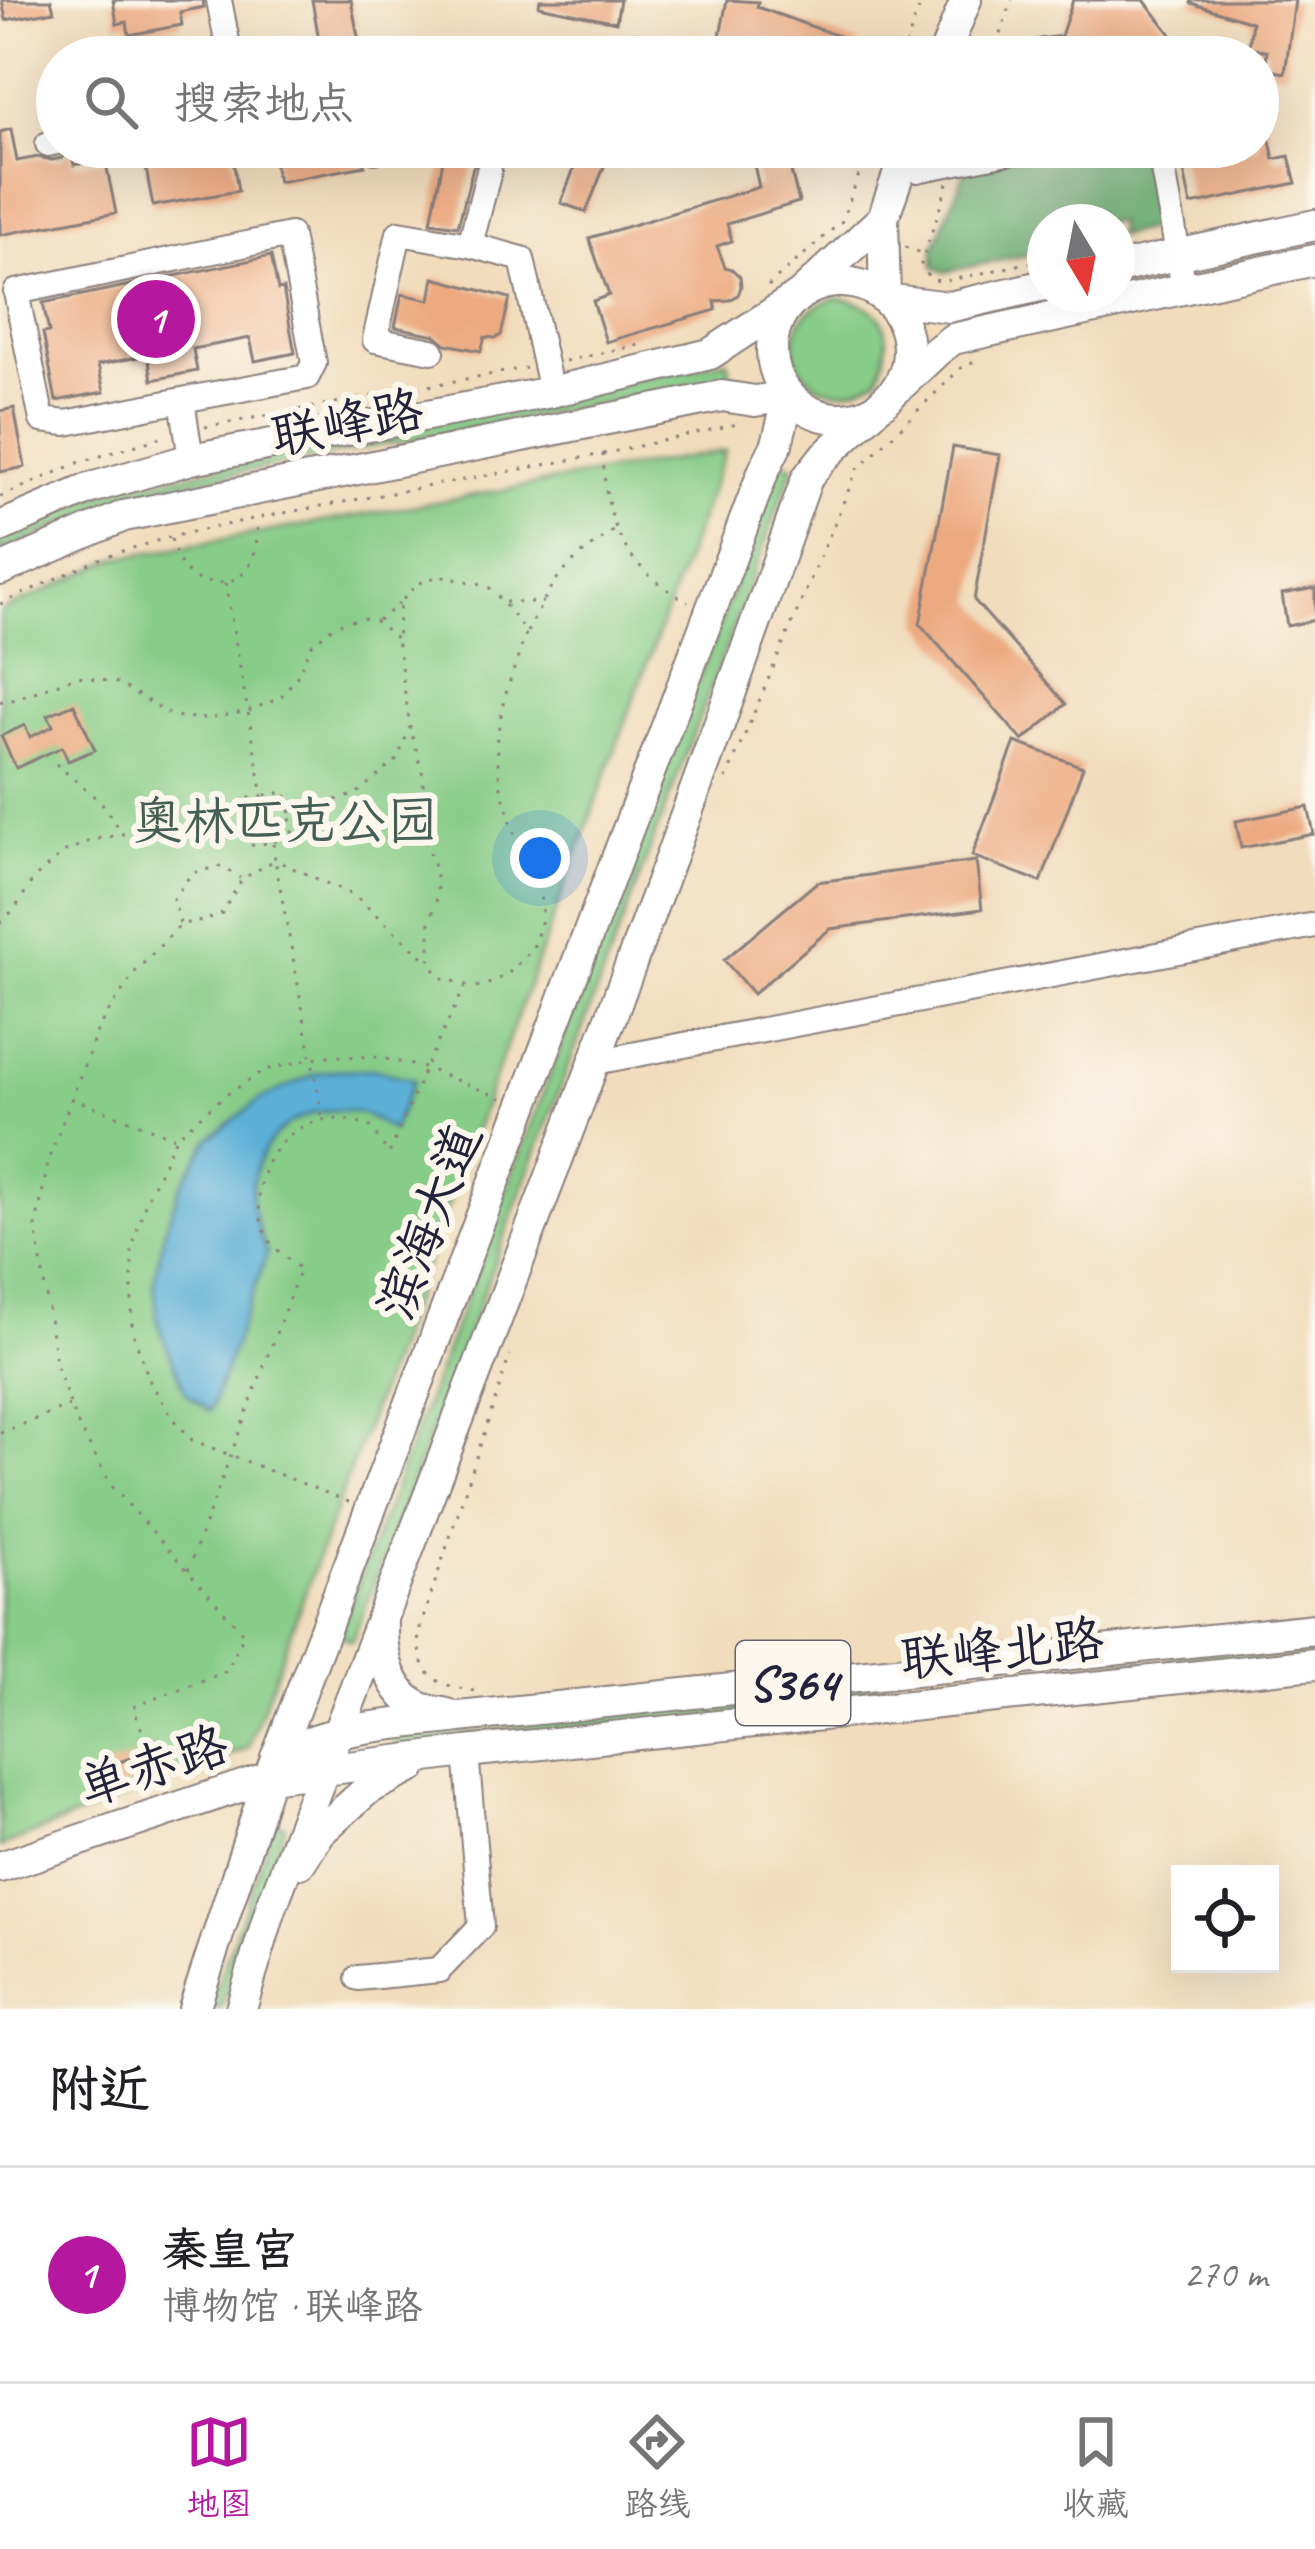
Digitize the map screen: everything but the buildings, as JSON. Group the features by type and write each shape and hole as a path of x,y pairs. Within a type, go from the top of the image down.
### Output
{"main road":[{"path":"951,36 966,0"},
{"path":"885,299 883,218 901,168"},
{"path":"883,218 784,311 774,332 777,376 789,396 807,410 850,418 872,410 953,339 1315,260"},
{"path":"1135,264 1315,225"},
{"path":"800,295 820,285 843,282 866,287 885,299 907,336 908,358 890,397"},
{"path":"885,299 949,307 1027,289"},
{"name":"联峰路","path":"0,527 189,445 548,378 710,354 800,295"},
{"name":"联峰路","path":"0,570 124,516 722,396 755,401 789,396"},
{"name":"滨海大道","path":"194,2009 273,1767 777,445 789,396"},
{"name":"滨海大道","path":"241,2009 271,1908 595,1062 807,478 890,397"},
{"path":"382,1612 381,1643 391,1679 417,1706 459,1717"},
{"name":"联峰北路","path":"273,1767 301,1743 338,1732 1315,1629"},
{"name":"联峰北路","path":"273,1767 323,1769 1315,1664"},
{"path":"271,1908 321,1832 368,1789 419,1764 466,1752"},
{"name":"单赤路","path":"0,1867 273,1767"}],"street":[{"path":"219,0 226,36"},
{"path":"1163,168 1184,288"},
{"path":"470,245 489,171"},
{"path":"432,351 375,340 399,233 522,259 548,378"},
{"path":"290,236 314,363 307,377 182,400 66,423 42,420 16,292 290,236"},
{"path":"182,400 189,445"},
{"path":"595,1062 1315,925"},
{"path":"358,1978 439,1970 482,1926 466,1752"}],"path":[{"path":"909,36 922,0"},
{"path":"999,36 1012,0"},
{"path":"755,297 842,221 861,168"},
{"path":"953,168 921,264 928,278 942,281 1027,263"},
{"path":"0,497 78,463 548,378 654,342"},
{"path":"727,776 857,470 961,368 979,358"},
{"path":"0,604 106,556 170,538 744,422"},
{"path":"603,454 605,494 615,530 663,588 695,605"},
{"path":"170,538 177,561 189,576 202,583 225,583 251,565 259,544 256,518"},
{"path":"275,860 355,896 440,977 482,987 508,974 533,948 543,916 539,886 518,847 500,784 496,743 504,699 526,633 553,583 615,530"},
{"path":"376,621 417,584 438,576 487,585 526,633"},
{"path":"225,583 263,796"},
{"path":"503,602 543,602"},
{"path":"400,603 397,639 410,727 424,779 417,816 438,895 430,922 430,963"},
{"path":"0,701 78,676 118,683 172,716 208,719 280,698 298,675 310,646 335,625 362,618 376,621 397,639"},
{"path":"289,812 355,795 397,760 410,727"},
{"path":"56,764 102,803 122,834"},
{"path":"286,792 293,837 248,846 242,799 263,796 286,792"},
{"path":"0,922 15,909 33,879 63,853 92,840 133,832 178,835 244,822"},
{"path":"273,842 322,1116"},
{"path":"168,1798 133,1707 227,1671 244,1634 111,1485 71,1406 56,1364 36,1226 49,1158 99,1026 136,970 181,924 222,913 242,879 275,860"},
{"path":"181,924 173,899 191,873 221,866 242,879"},
{"path":"188,1572 300,1269 268,1239 258,1192 264,1166 297,1130 322,1116 369,1125 389,1154 466,985"},
{"path":"356,1505 192,1440 173,1418 150,1382 132,1330 131,1250 146,1200 176,1137 223,1097 265,1070 323,1056 377,1057 425,1068 509,1100"},
{"path":"70,1097 176,1137"},
{"path":"482,1692 440,1684 421,1663 418,1634 512,1347"},
{"path":"0,1432 71,1406"}],"green space":[{"path":"967,168 1156,168 1168,225 1135,232 1135,204 1027,204 1027,255 945,272 934,267 934,248"},
{"path":"836,298 877,314 886,334 878,378 847,391 817,384 795,354 797,329 804,317"},
{"path":"728,360 731,378 175,485 121,500 0,552 0,537 113,490"},
{"name":"奥林匹克公园","path":"725,451 248,1748 0,1847 0,612 117,558"},
{"path":"781,461 794,466 352,1642 339,1634"},
{"path":"1315,1640 1315,1654 1172,1668 1171,1655"},
{"path":"1142,1658 1142,1673 395,1747 394,1739 600,1714"},
{"path":"275,1821 285,1826 221,2009 209,2009"}],"water":[{"path":"374,1069 414,1080 392,1131 359,1113 320,1112 287,1126 263,1153 252,1199 267,1254 210,1411 186,1393 158,1325 154,1282 180,1187 210,1138 261,1099 315,1074"}],"place":[{"name":"秦皇宫","path":"156,319"}]}
